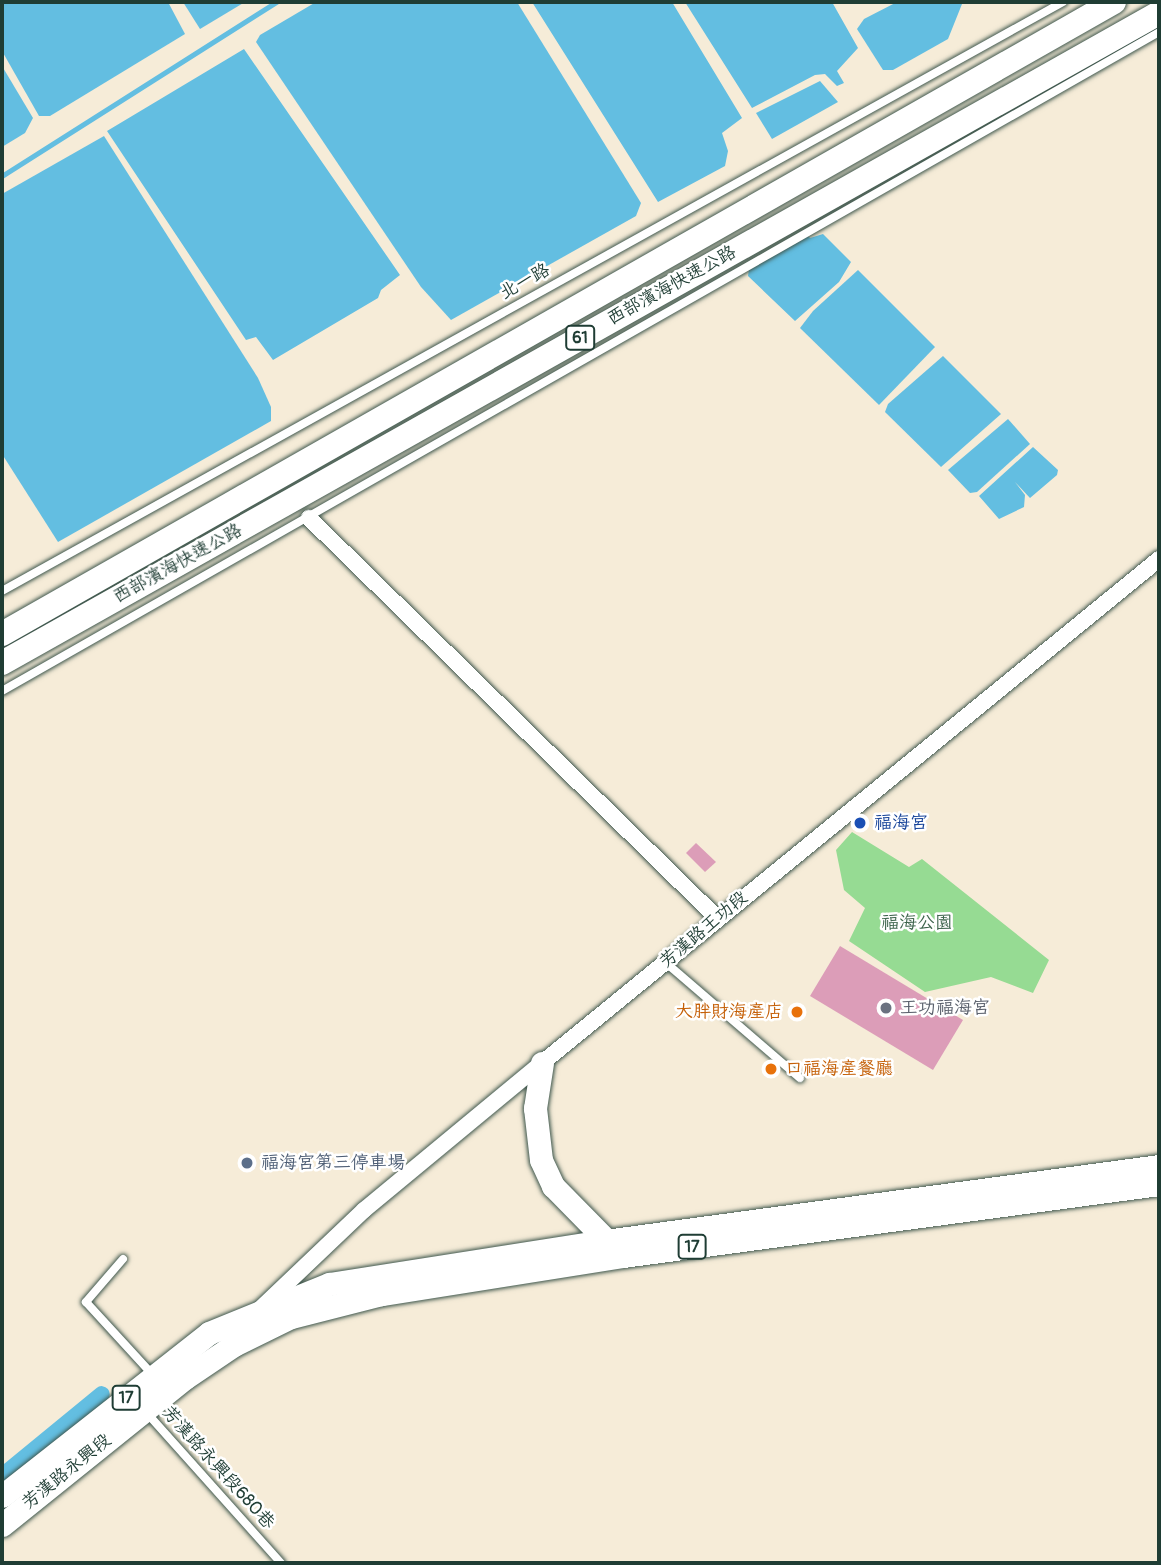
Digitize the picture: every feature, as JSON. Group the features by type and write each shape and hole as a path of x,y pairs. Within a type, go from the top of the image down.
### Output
{"highway":[{"name":"西部濱海快速公路","path":"2,634 1114,2"},
{"name":"西部濱海快速公路","path":"2,663 1159,13"}],"main road":[{"path":"541,1062 535,1108 541,1160 553,1186 605,1241 623,1256"},
{"name":"17","path":"257,1311 329,1284 377,1274 1159,1166"},
{"name":"17","path":"234,1345 291,1317 382,1294 623,1256 1159,1184"},
{"name":"芳漢路永興段","path":"2,1525 137,1401 154,1376 209,1333 257,1311"},
{"name":"芳漢路永興段","path":"2,1496 137,1401 234,1345"}],"street":[{"path":"309,518 717,918"},
{"name":"芳漢路王功段","path":"234,1345 257,1311 364,1210 541,1062 1159,559"}],"lane":[{"name":"北一路","path":"2,591 1063,2"},
{"path":"2,691 1159,32"},
{"path":"665,962 800,1078"},
{"path":"123,1259 86,1302 154,1376"},
{"name":"芳漢路永興段680巷","path":"137,1401 281,1563"}],"green space":[{"name":"福海公園","path":"852,832 909,867 922,859 1049,960 1033,993 991,977 925,992 849,941 865,908 844,890 836,850"}],"water":[{"path":"2,2 168,2 185,34 50,116 39,116 2,51"},
{"path":"183,2 245,2 200,29"},
{"path":"316,2 517,2 641,203 636,216 451,320 421,287 256,42 260,35"},
{"path":"532,2 672,2 742,118 722,133 728,151 725,166 658,202"},
{"path":"685,2 832,2 858,48 837,71 844,83 837,86 825,74 815,75 752,108"},
{"path":"897,2 962,4 948,39 893,70 883,70 857,29 864,19"},
{"path":"244,49 400,275 381,290 378,298 273,360 256,337 246,340 107,131"},
{"path":"2,66 33,118 25,133 2,147"},
{"path":"820,81 838,102 772,139 756,113"},
{"path":"104,136 258,378 271,407 271,421 58,542 2,454 2,194"},
{"path":"806,234 810,238 823,234 851,262 839,282 795,321 748,276 749,269"},
{"path":"858,270 935,347 879,405 800,328 813,311"},
{"path":"943,356 1001,414 941,467 885,412 888,404"},
{"path":"1008,419 1030,444 977,492 970,493 948,470"},
{"path":"1033,447 1058,470 1057,475 1030,498 1015,482 1025,495 1024,507 999,519 979,496"}],"building":[{"path":"696,843 716,862 705,872 686,853"},
{"name":"王功福海宮","path":"840,946 963,1020 933,1070 810,996"}],"waterway":[{"path":"2,176 276,2"},
{"path":"2,1476 102,1394"}],"place":[{"name":"福海宮","path":"860,823"},
{"name":"王功福海宮","path":"886,1008"},
{"name":"大胖財海產店","path":"797,1012"},
{"name":"口福海產餐廳","path":"771,1069"},
{"name":"福海宮第三停車場","path":"247,1163"}]}
